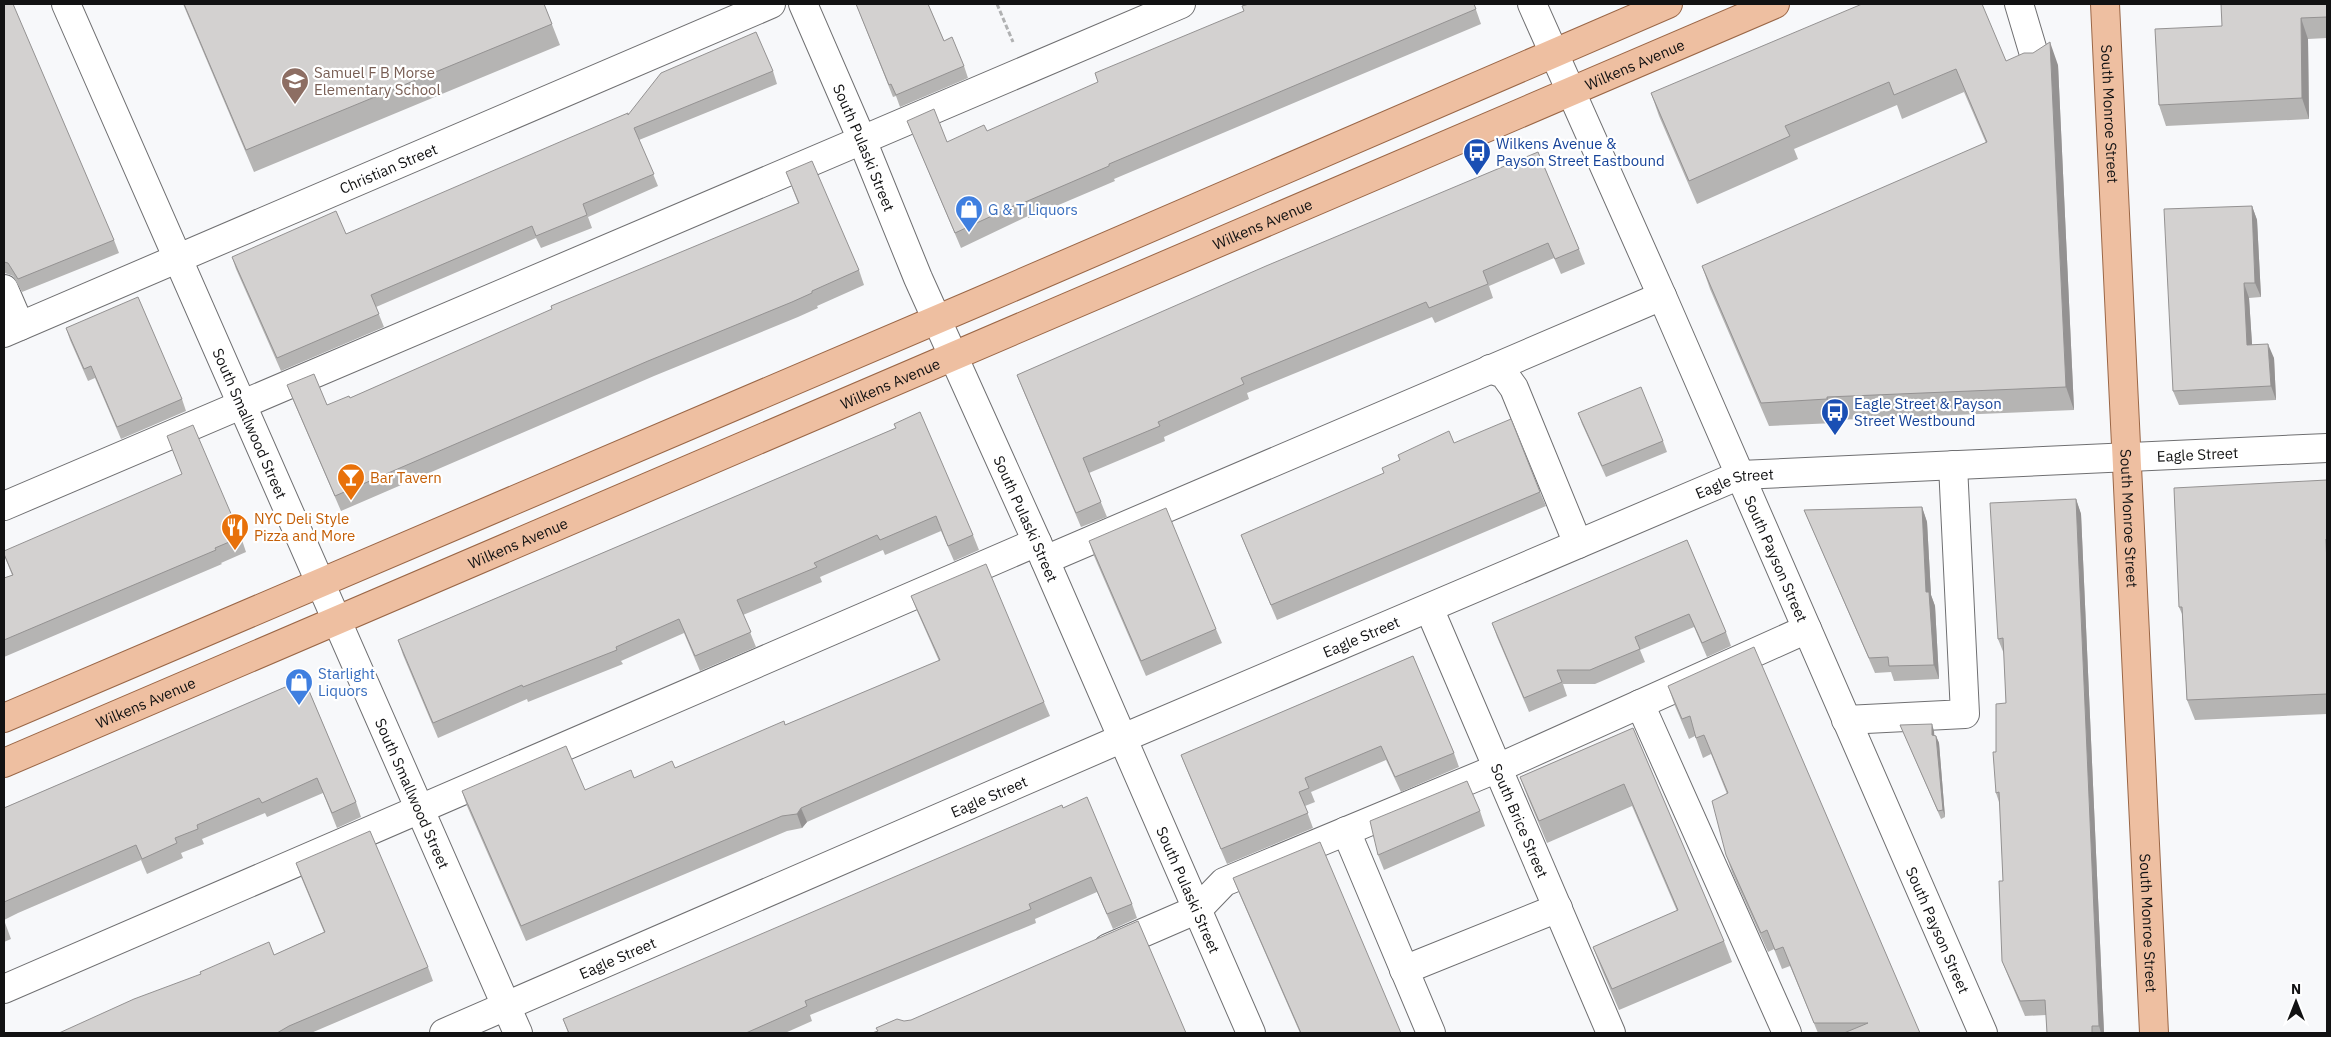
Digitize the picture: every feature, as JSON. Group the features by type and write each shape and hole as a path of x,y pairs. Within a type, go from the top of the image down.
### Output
{"main road":[{"path":"4,718 937,320 1668,4"},
{"name":"Wilkens Avenue","path":"4,763 336,619 1775,4"},
{"name":"South Monroe Street","path":"2105,4 2154,1033"}],"street":[{"name":"South Smallwood Street","path":"66,4 518,1033"},
{"name":"Christian Street","path":"12,329 771,4"},
{"name":"South Pulaski Street","path":"803,4 937,320 1041,551 1251,1033"},
{"path":"4,506 1181,4"},
{"name":"South Payson Street","path":"1532,4 1662,296 1983,1033"},
{"path":"2019,4 2036,61"},
{"path":"4,289 12,329"},
{"path":"4,989 420,810 1041,551 1490,369 1662,296"},
{"path":"1490,369 1504,374 1514,388 1578,544"},
{"name":"Eagle Street","path":"444,1033 1123,738 1740,475 2327,448"},
{"path":"1846,720 1964,714 1953,465"},
{"name":"South Brice Street","path":"1430,608 1611,1033"},
{"path":"1086,958 1198,909 1224,882 1498,768 1807,629"},
{"path":"1640,704 1788,1033"},
{"path":"1346,831 1431,1033"},
{"path":"1404,970 1558,908"}],"path":[{"path":"997,4 1014,45"}],"building":[{"path":"4,4 13,4 114,240 18,279 8,263 4,262"},
{"path":"184,4 544,4 552,24 246,150"},
{"path":"856,4 928,4 944,41 952,37 964,66 896,95 891,84 889,85"},
{"path":"1249,4 1474,4 1476,9 1109,164 1109,166 1022,202 955,233 907,121 934,109 947,142 984,125 987,131 1098,82 1095,73 1244,11 1242,6"},
{"path":"1862,4 1982,4 2006,61 2024,53 2033,53 2050,42 2066,387 1827,397 1827,399 1761,403 1702,266 1987,142 1956,69 1894,95 1889,82 1785,126 1790,136 1689,181 1651,93"},
{"path":"2221,4 2327,4 2327,17 2301,18 2302,98 2159,105 2155,29 2222,26"},
{"path":"756,32 773,71 634,128 654,174 583,204 587,215 536,236 532,226 371,295 379,314 277,358 232,257 336,211 346,234 628,113 628,115 661,73"},
{"path":"1538,152 1579,249 1555,259 1548,243 1483,271 1488,284 1429,308 1426,302 1241,378 1244,384 1158,422 1160,426 1083,458 1101,502 1076,513 1017,375 1266,266"},
{"path":"812,161 859,270 792,302 648,361 335,496 287,385 314,374 327,405 349,396 350,398 552,309 551,306 799,203 786,172"},
{"path":"2252,206 2255,283 2244,283 2247,345 2268,344 2271,386 2173,391 2164,209"},
{"path":"138,297 182,399 117,427 91,366 84,369 66,328"},
{"path":"1641,387 1663,441 1602,466 1578,413"},
{"path":"920,412 973,535 948,546 936,516 880,540 877,535 814,563 817,567 737,600 751,632 695,656 679,619 616,647 617,650 523,687 522,685 433,723 398,640 896,428 894,424"},
{"path":"1511,419 1540,492 1271,605 1241,535 1384,473 1382,468 1400,460 1398,455 1449,431 1454,443"},
{"path":"193,425 241,537 215,548 216,550 4,640 4,578 13,575 4,551 182,474 167,436"},
{"path":"2327,480 2327,694 2187,700 2182,607 2179,607 2174,488"},
{"path":"2076,499 2099,1026 2092,1026 2092,1033 2047,1033 2045,1000 2020,1001 2002,961 1999,881 2003,881 1999,792 1996,793 1993,752 1996,752 1996,704 2006,703 2003,638 1998,639 1990,503"},
{"path":"1922,507 1926,592 1929,592 1934,665 1889,666 1888,657 1869,658 1804,510"},
{"path":"1166,508 1216,629 1141,661 1089,541"},
{"path":"1687,540 1726,632 1702,643 1689,614 1635,637 1640,649 1590,670 1557,670 1562,682 1524,698 1492,623"},
{"path":"986,564 1044,702 801,808 797,814 782,816 521,926 462,791 566,746 585,790 631,770 634,778 672,761 675,768 784,721 785,725 940,660 911,596"},
{"path":"1754,647 1920,1033 1844,1033 1868,1023 1814,1023 1783,947 1775,950 1767,930 1761,933 1726,855 1712,801 1728,793 1704,735 1696,738 1690,716 1682,719 1668,686"},
{"path":"1413,656 1454,753 1395,777 1381,746 1305,778 1309,788 1299,792 1308,813 1221,849 1181,755"},
{"path":"304,679 356,802 332,813 317,778 262,803 259,798 197,825 198,829 175,838 177,843 142,859 136,845 4,902 4,808"},
{"path":"1932,724 1932,735 1936,736 1943,810 1938,811 1900,725"},
{"path":"1633,728 1724,941 1612,989 1593,947 1678,910 1624,784 1539,821 1520,777"},
{"path":"1467,781 1480,811 1378,855 1370,821"},
{"path":"1087,797 1132,904 1107,914 1091,877 1029,904 1031,909 805,1001 807,1006 746,1033 569,1033 563,1019 1062,805 1063,808"},
{"path":"370,831 428,967 289,1026 277,1033 59,1033 134,999 201,974 200,972 269,942 274,955 325,932 296,863"},
{"path":"1320,842 1401,1033 1301,1033 1233,878"},
{"path":"1138,921 1186,1033 872,1033 878,1031 876,1028 897,1019 911,1020"}],"place":[{"name":"Samuel F B Morse Elementary School","path":"295,105"},
{"name":"Wilkens Avenue & Payson Street Eastbound","path":"1477,176"},
{"name":"G & T Liquors","path":"969,233"},
{"name":"Eagle Street & Payson Street Westbound","path":"1835,436"},
{"name":"Bar Tavern","path":"351,501"},
{"name":"NYC Deli Style Pizza and More","path":"235,551"},
{"name":"Starlight Liquors","path":"299,706"}]}
